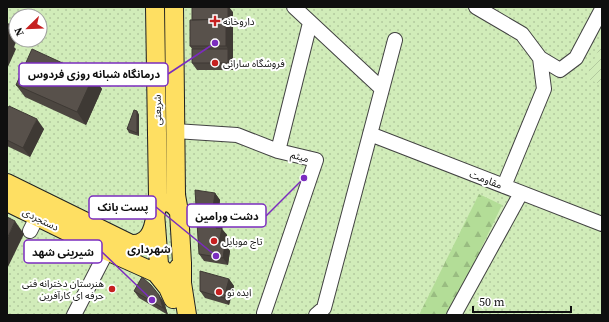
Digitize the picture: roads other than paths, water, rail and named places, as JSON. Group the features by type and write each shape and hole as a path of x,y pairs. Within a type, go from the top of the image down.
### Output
{"main road":[{"name":"شریعتی","path":"155,7 158,197 155,213"},
{"name":"شریعتی","path":"174,7 176,195 179,212 182,263"},
{"name":"دستجردی","path":"7,183 110,243 136,264 150,270 159,277 168,288 175,307"},
{"name":"دستجردی","path":"7,202 34,224 110,243 140,244 148,239 152,230 155,213"},
{"path":"161,268 155,213 157,207 165,202 174,205 179,212"},
{"path":"136,264 143,265 155,261 161,268 169,283 175,307"},
{"path":"161,268 169,273 176,271 182,263"},
{"path":"182,263 182,283 186,315"}],"street":[{"path":"294,7 382,90"},
{"path":"476,7 522,34 540,58 560,70 576,58 602,9"},
{"path":"278,151 310,22"},
{"path":"316,315 324,308 396,40"},
{"path":"504,186 544,89 540,58"},
{"name":"میثم","path":"176,131 237,135 278,151 316,160 264,313"},
{"name":"مقاومت","path":"370,134 602,224"},
{"path":"454,315 521,193"},
{"path":"74,315 110,243"}],"place":[{"name":"داروخانه","path":"215,21"},
{"name":"درمانگاه شبانه روزی فردوس","path":"215,43"},
{"name":"فروشگاه سارانی","path":"215,63"},
{"name":"دشت ورامین","path":"304,178"},
{"name":"تاج موبایل","path":"214,241"},
{"name":"پست بانک","path":"216,256"},
{"name":"هنرستان دخترانه فنی حرفه ای کارآفرین","path":"112,289"},
{"name":"ایده نو","path":"219,292"},
{"name":"شیرینی شهد","path":"152,300"}],"district":[{"name":"شهرداری","path":"149,249"}]}
